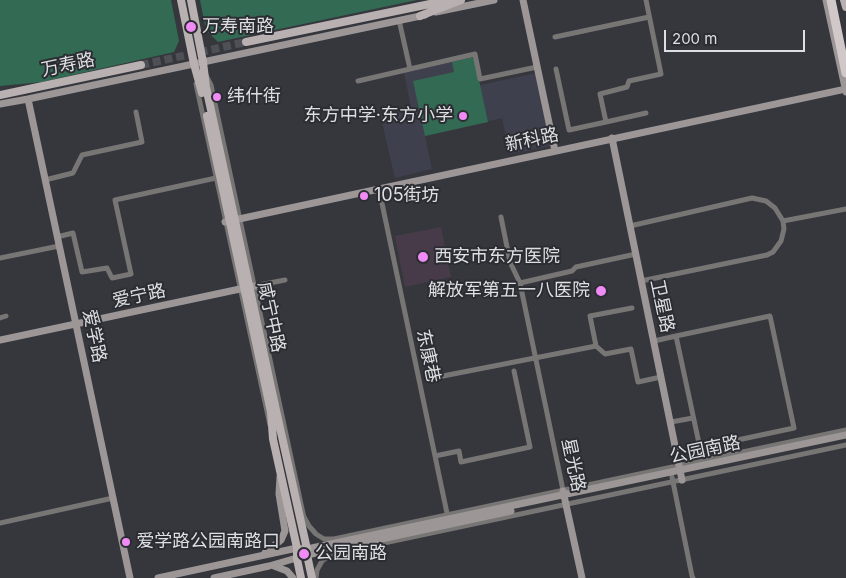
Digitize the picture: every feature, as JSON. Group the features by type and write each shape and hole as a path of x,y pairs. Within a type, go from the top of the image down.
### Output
{"highway":[{"path":"829,0 846,74"}],"main road":[{"name":"咸宁中路","path":"180,0 302,526 312,578"},
{"name":"咸宁中路","path":"191,0 232,220"},
{"path":"246,42 449,0"},
{"path":"420,16 461,0"},
{"path":"844,0 846,7"},
{"name":"万寿路","path":"0,95 141,65"},
{"name":"咸宁中路","path":"247,288 271,412 273,439 297,548 301,578"}],"street":[{"path":"0,104 28,100 494,0"},
{"path":"523,0 555,150"},
{"path":"606,122 600,94 627,87 630,81 661,74 646,0"},
{"path":"829,0 846,90"},
{"path":"555,37 649,17"},
{"path":"400,20 410,69"},
{"path":"358,81 475,54 480,79 537,67"},
{"path":"194,64 194,74 216,178 232,220"},
{"path":"556,69 568,130 646,113"},
{"name":"新科路","path":"232,220 555,150 846,90"},
{"name":"爱学路","path":"28,100 130,578"},
{"path":"45,180 73,174 82,155 142,142 136,112"},
{"name":"卫星路","path":"612,138 681,473"},
{"path":"57,237 73,233 82,272 107,268 112,278 130,274 115,200 216,178"},
{"name":"东康巷","path":"379,189 449,522"},
{"path":"630,226 752,198 766,200 775,208 783,221 784,229 781,241 773,252 767,255 641,281"},
{"path":"783,221 846,209"},
{"name":"星光路","path":"501,217 510,262 520,282 582,578"},
{"path":"0,258 59,246"},
{"path":"520,282 572,272 576,267 636,254"},
{"path":"285,280 247,288 304,516 309,526 316,534 324,539 329,539 449,522"},
{"name":"爱宁路","path":"0,340 247,288"},
{"path":"632,308 590,316 596,346 604,354 631,349 638,382 661,377"},
{"path":"654,341 676,336 770,316 794,428 700,448 676,336"},
{"path":"443,376 596,346"},
{"path":"435,456 459,451 461,462 530,448 514,371"},
{"path":"671,422 694,418"},
{"path":"681,473 846,430"},
{"name":"公园南路","path":"565,497 672,479 681,473 846,435"},
{"name":"公园南路","path":"214,578 297,559 307,552 846,439"},
{"path":"681,473 846,445"},
{"path":"258,557 277,545 285,534 279,494 280,471"},
{"path":"672,479 692,576 694,578"},
{"path":"0,523 113,498"},
{"path":"302,526 304,516"},
{"path":"316,578 320,564 328,555 449,522"},
{"name":"公园南路","path":"158,578 297,548 307,552"},
{"path":"269,566 283,569 290,573 293,578"}],"shaded area":[{"name":"东方中学·东方小学","path":"474,57 480,85 537,73 551,146 510,154 502,118 425,136 432,169 395,178 380,114 411,107 404,73"},
{"name":"西安市东方医院","path":"441,227 451,277 405,287 395,236"}],"green space":[{"path":"0,0 171,0 179,41 174,52 42,82 0,86"},
{"path":"200,0 417,0 218,42 206,30"},
{"path":"474,57 488,122 425,136 413,81 454,72 452,62"}],"tunnel":[{"path":"141,65 246,42"}],"place":[{"name":"万寿南路","path":"191,27"},
{"name":"纬什街","path":"217,97"},
{"name":"东方中学·东方小学","path":"463,116"},
{"name":"105街坊","path":"364,196"},
{"name":"西安市东方医院","path":"423,257"},
{"name":"解放军第五一八医院","path":"601,291"},
{"name":"爱学路公园南路口","path":"126,542"},
{"name":"公园南路","path":"304,554"}]}
